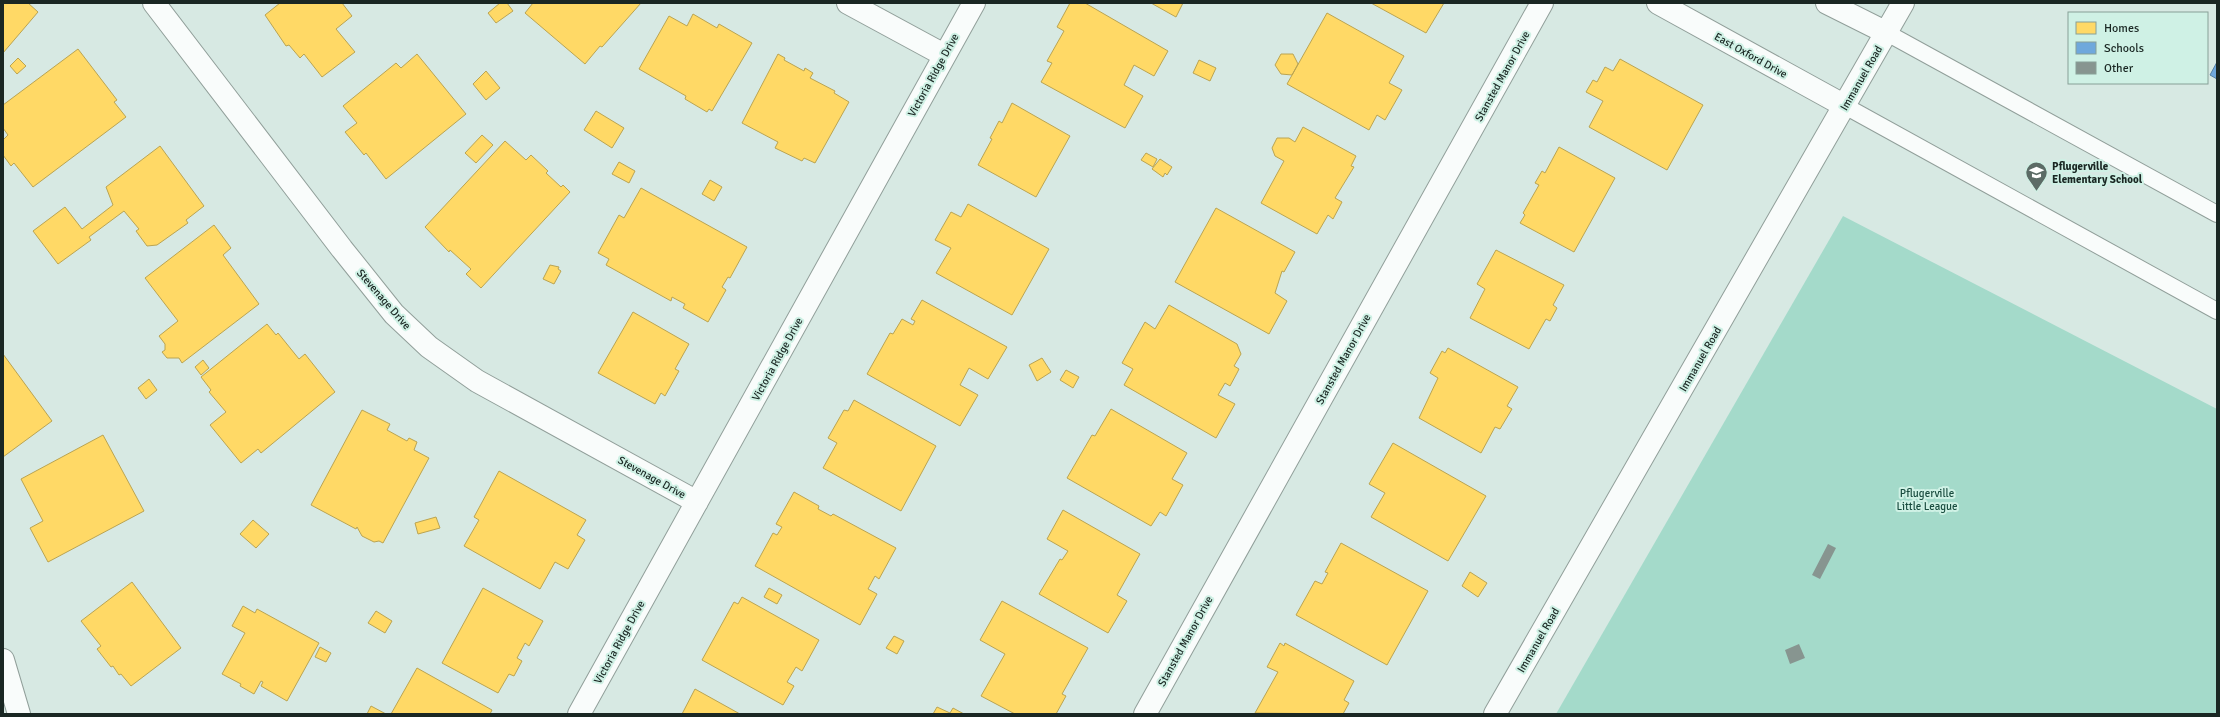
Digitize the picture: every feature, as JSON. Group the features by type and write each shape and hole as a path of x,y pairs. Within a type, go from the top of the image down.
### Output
{"street":[{"name":"Stevenage Drive","path":"154,3 342,249 394,314 429,347 477,381 697,502"},
{"path":"848,3 944,55"},
{"name":"Victoria Ridge Drive","path":"579,714 974,3"},
{"name":"Stansted Manor Drive","path":"1145,714 1542,3"},
{"name":"East Oxford Drive","path":"1658,3 1845,106"},
{"path":"1826,3 1887,34"},
{"name":"Immanuel Road","path":"1495,714 1887,34 1903,3"},
{"path":"3,660 19,714"}],"lane":[{"path":"1887,34 2217,214"},
{"path":"1845,106 2217,311"}],"green space":[{"name":"Pflugerville Little League","path":"1843,216 2217,409 2217,714 1556,714"}],"building: Homes":[{"path":"3,3 28,3 38,12 3,53"},
{"path":"280,3 342,3 352,16 336,29 355,52 322,77 304,54 300,58 289,45 286,46 265,15"},
{"path":"500,3 507,3 513,11 496,23 488,13"},
{"path":"533,3 641,3 585,64 525,13"},
{"path":"1070,3 1085,3 1168,51 1154,76 1134,65 1124,85 1143,96 1125,128 1041,82 1052,63 1047,61 1064,31 1057,27"},
{"path":"1151,3 1183,3 1176,17"},
{"path":"1371,3 1444,3 1426,33"},
{"path":"1327,13 1404,56 1389,83 1402,90 1385,120 1377,115 1369,130 1287,84"},
{"path":"693,14 717,28 719,24 752,43 712,111 709,109 707,112 685,99 686,96 639,69 669,16 687,26"},
{"path":"78,49 117,100 114,102 126,117 33,187 14,163 11,166 3,155 3,140 8,135 3,128 3,105"},
{"path":"417,54 466,114 386,179 366,153 364,155 345,132 357,123 343,106 396,63 401,68"},
{"path":"778,54 785,58 784,60 804,71 805,68 813,73 810,78 835,91 834,93 849,102 815,163 804,158 802,161 775,148 778,142 742,123"},
{"path":"1281,54 1293,54 1298,64 1292,75 1281,74 1275,65"},
{"path":"18,58 26,66 17,74 10,66"},
{"path":"1620,59 1703,105 1667,170 1589,127 1603,101 1586,92 1593,80 1597,82 1605,67 1613,71"},
{"path":"1199,60 1216,68 1210,81 1193,73"},
{"path":"486,71 500,88 486,100 473,84"},
{"path":"1012,103 1070,136 1036,197 978,165 992,139 990,138 999,121 1002,123"},
{"path":"596,111 624,128 612,148 584,130"},
{"path":"1303,127 1356,156 1351,166 1354,167 1335,198 1342,202 1333,219 1328,215 1317,234 1261,203 1284,161 1275,156 1272,148 1277,138 1289,138 1295,142"},
{"path":"482,135 493,145 476,163 465,153"},
{"path":"505,141 526,160 531,155 548,171 546,173 561,187 563,185 570,192 481,288 466,274 471,269 450,250 449,252 425,227"},
{"path":"160,146 204,206 186,220 188,223 157,245 147,246 136,231 139,229 124,211 89,237 91,240 58,264 33,231 65,207 82,229 113,205 106,187"},
{"path":"1559,147 1615,178 1574,252 1520,223 1525,215 1523,213 1539,185 1535,183 1542,171 1545,173"},
{"path":"1146,153 1157,159 1153,167 1141,160"},
{"path":"1160,159 1172,167 1167,175 1165,173 1163,177 1152,169"},
{"path":"619,162 635,171 629,183 612,174"},
{"path":"710,180 722,187 714,201 702,194"},
{"path":"641,188 747,247 730,278 728,277 722,287 726,290 708,322 683,308 685,304 672,297 671,301 606,265 609,259 598,253 619,215 624,218"},
{"path":"968,204 1049,249 1012,315 936,273 951,248 935,240 951,212 961,217"},
{"path":"1216,208 1295,252 1284,272 1282,271 1275,293 1287,301 1269,334 1175,282"},
{"path":"214,225 231,248 223,255 259,304 182,363 179,358 167,358 162,352 165,350 165,344 159,336 178,321 145,278"},
{"path":"1496,250 1564,285 1553,305 1557,308 1550,321 1546,319 1529,349 1470,318 1485,289 1477,284"},
{"path":"550,265 559,267 558,269 561,271 554,284 543,279"},
{"path":"922,300 1007,347 988,379 969,368 960,385 978,395 960,426 867,374 890,333 893,334 902,319 913,325 915,321 911,319"},
{"path":"1169,305 1237,344 1241,354 1234,366 1239,369 1230,386 1225,383 1218,395 1235,404 1216,438 1124,385 1133,369 1122,363 1145,322 1155,329"},
{"path":"633,312 689,344 675,369 679,371 665,396 661,393 655,404 598,373"},
{"path":"267,324 276,335 278,333 299,359 305,354 335,392 261,453 258,449 241,463 210,425 226,412 209,392 211,390 201,377"},
{"path":"1448,348 1518,387 1507,406 1512,409 1500,429 1495,427 1481,453 1419,418 1438,378 1430,373 1442,351 1445,353"},
{"path":"3,354 52,421 3,457"},
{"path":"1042,358 1051,372 1037,381 1029,365"},
{"path":"203,360 209,368 201,375 195,367"},
{"path":"1066,370 1079,377 1073,388 1060,380"},
{"path":"149,379 157,390 146,399 138,388"},
{"path":"854,400 936,446 901,511 823,468 837,443 828,438 844,410 848,411"},
{"path":"1111,409 1187,453 1172,479 1183,485 1166,516 1160,512 1151,526 1067,478 1092,435 1095,436"},
{"path":"362,410 390,424 387,430 407,441 409,438 417,442 414,450 429,458 383,543 379,541 374,542 362,536 357,527 356,529 311,505"},
{"path":"103,435 144,511 48,562 30,528 43,521 21,479"},
{"path":"1393,443 1486,496 1448,561 1371,517 1385,493 1369,484"},
{"path":"499,471 586,520 577,535 585,540 568,569 555,562 540,589 464,546 479,520 474,517"},
{"path":"794,492 819,506 818,509 831,516 833,514 896,548 879,579 875,576 868,589 877,594 860,625 755,566 773,533 777,535 782,527 776,524"},
{"path":"1063,510 1140,554 1117,595 1127,601 1108,633 1039,594 1060,559 1062,560 1068,551 1047,539"},
{"path":"436,517 440,528 418,534 415,523"},
{"path":"253,520 269,534 256,548 240,534"},
{"path":"1341,543 1428,591 1387,665 1296,615 1315,581 1322,584 1328,573 1325,572"},
{"path":"1470,572 1487,583 1478,597 1462,586"},
{"path":"132,582 181,648 131,686 121,674 119,675 113,666 111,667 97,649 101,646 81,621"},
{"path":"483,588 543,621 529,646 525,643 517,658 522,661 514,676 509,674 498,693 442,663"},
{"path":"769,588 782,595 777,604 764,597"},
{"path":"742,597 819,640 802,671 796,667 787,682 794,686 783,705 702,660 734,602 738,604"},
{"path":"1002,601 1088,648 1062,694 1066,696 1056,714 1015,714 981,696 1005,654 980,640"},
{"path":"243,606 255,613 257,609 319,643 287,701 261,686 263,682 261,681 254,694 240,686 241,684 222,674 245,633 232,626"},
{"path":"376,611 392,621 385,633 368,623"},
{"path":"894,636 904,641 897,654 886,648"},
{"path":"1280,643 1284,646 1285,643 1354,681 1344,700 1349,703 1343,714 1255,713 1278,672 1267,667"},
{"path":"320,647 331,653 326,662 315,657"},
{"path":"417,668 492,710 490,714 391,714"},
{"path":"695,689 740,714 682,714"},
{"path":"371,706 386,714 367,714"},
{"path":"937,707 950,713 953,708 964,714 933,714"}],"building: Schools":[{"path":"2217,62 2217,79 2210,75"}],"building: Other":[{"path":"1828,544 1836,548 1820,579 1812,575"},
{"path":"1799,644 1805,658 1790,664 1785,650"}],"place":[{"name":"Pflugerville Elementary School","path":"2037,192"}]}
